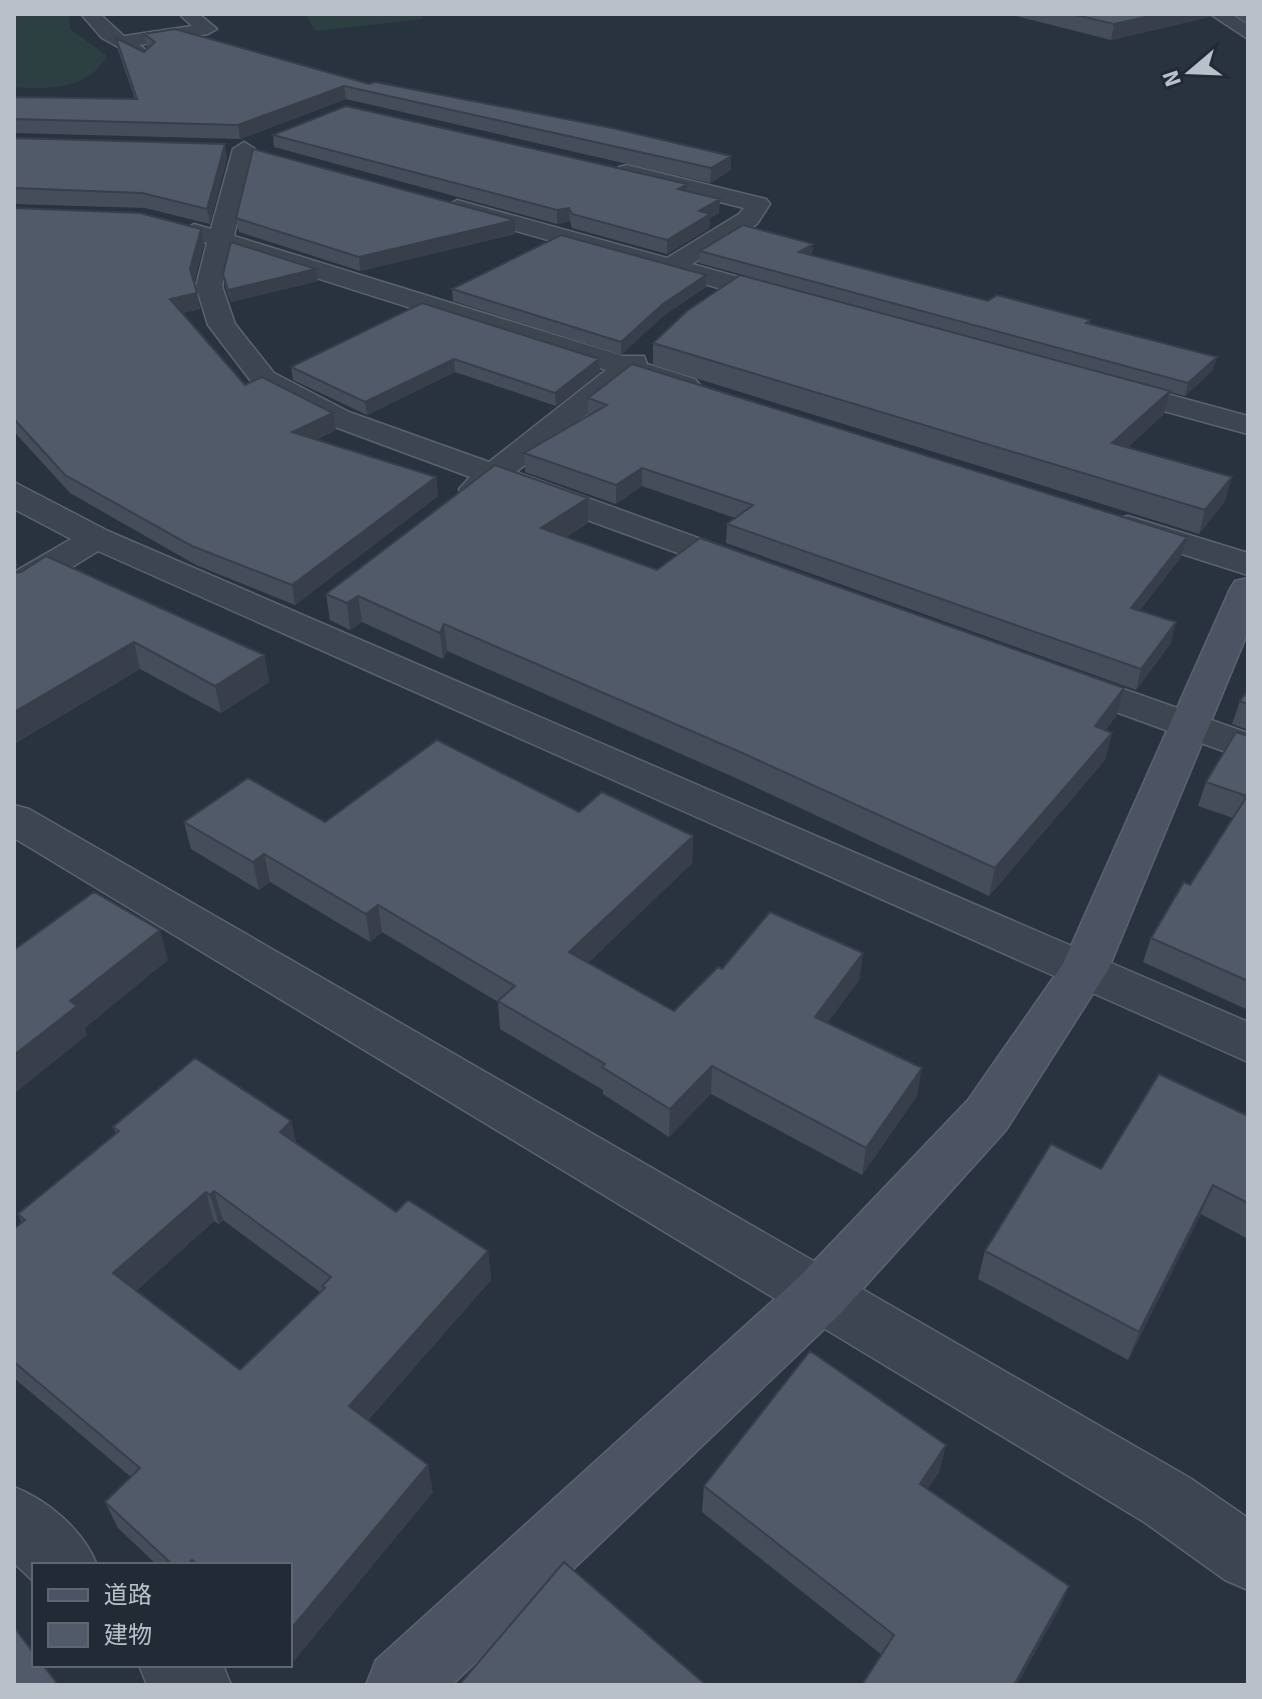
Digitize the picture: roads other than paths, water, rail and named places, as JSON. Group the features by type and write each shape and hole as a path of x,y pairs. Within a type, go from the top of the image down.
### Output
{"street":[{"path":"90,14 99,27 147,57"},
{"path":"119,42 208,29 188,14"},
{"path":"1219,14 1248,33"},
{"path":"214,148 259,150 221,238 209,286 222,325 264,379 338,418 773,576"},
{"path":"608,167 758,204 748,219 671,266"},
{"path":"436,202 671,266 721,292 809,305"},
{"path":"176,226 314,270 640,356 719,396"},
{"path":"444,513 640,356"},
{"path":"1081,379 1248,425"},
{"path":"14,492 21,500 96,538 310,616 1248,1043"},
{"path":"1097,516 1248,564"},
{"path":"14,587 96,538"},
{"path":"401,1685 820,1295 987,1115 1084,970 1187,724 1248,589"},
{"path":"1039,671 1248,747"},
{"path":"14,819 1167,1500 1248,1557"},
{"path":"14,1519 62,1563"},
{"path":"176,1667 196,1685"}]}
